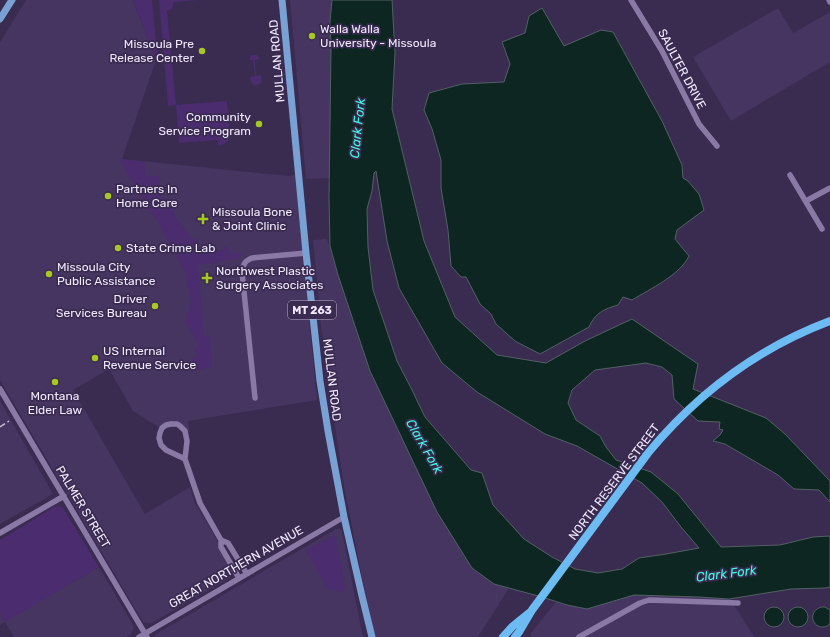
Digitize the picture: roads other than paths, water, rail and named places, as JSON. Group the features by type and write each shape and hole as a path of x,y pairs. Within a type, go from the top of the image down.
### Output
{"highway":[{"name":"NORTH RESERVE STREET","path":"515,637 532,610 648,453 683,414 719,383 748,362 793,337 830,321"},
{"name":"NORTH RESERVE STREET","path":"503,637 513,626 532,610"}],"main road":[{"path":"0,19 12,0"},
{"name":"MULLAN ROAD","path":"282,0 306,253 321,388 344,517 366,617 372,637"},
{"name":"MULLAN ROAD","path":"366,617 368,637"}],"street":[{"name":"SAULTER DRIVE","path":"631,0 662,51 699,124 717,146"},
{"path":"790,175 822,229"},
{"path":"806,202 830,188"},
{"path":"255,398 242,272 243,266 246,261 252,258 306,253"},
{"name":"PALMER STREET","path":"0,388 146,635"},
{"path":"185,459 166,450 161,445 159,438 160,433 162,428 166,425 177,424 185,431 187,441 185,459 200,504 221,540 221,547 239,578"},
{"path":"0,533 64,496"},
{"name":"GREAT NORTHERN AVENUE","path":"139,637 146,635 239,578 344,517"},
{"path":"221,540 228,543 246,574"},
{"path":"579,637 640,603 649,600 738,603"}],"water":[{"name":"Clark Fork","path":"332,0 392,0 395,53 392,109 424,241 455,317 497,355 546,363 585,341 632,319 698,364 693,389 766,418 785,434 830,481 830,502 819,490 794,489 778,475 725,444 713,441 723,430 719,429 720,422 698,421 674,399 672,375 662,367 646,363 595,370 572,390 568,403 576,420 600,436 616,460 651,472 678,494 721,547 780,545 813,537 830,536 830,587 791,589 729,599 634,595 587,609 567,605 494,584 472,568 437,512 370,371 338,275 330,246 330,22","holes":["376,171 387,241 399,288 442,363 477,392 545,434 577,446 642,483 662,502 699,548 639,558 622,569 598,573 575,569 552,557 524,539 493,505 482,473 471,470 425,417 397,361 373,290 368,247 367,209 372,191 374,173"]},
{"path":"542,8 564,46 601,30 613,32 662,121 682,165 683,178 688,181 699,194 704,210 677,230 675,239 689,256 679,269 664,281 632,300 623,297 618,305 608,308 597,315 589,327 540,354 515,341 496,324 491,314 480,304 466,277 461,277 451,266 448,230 441,188 441,160 432,129 424,110 429,93 462,84 504,82 510,64 502,42 525,33 529,16"},
{"path":"774,607 781,610 784,617 781,624 774,627 767,624 764,617 767,610"},
{"path":"798,607 805,610 808,617 805,624 798,627 791,624 788,617 791,610"},
{"path":"821,607 825,607 830,610 830,624 825,627 820,627 817,625 813,618 813,614"}],"railway":[{"path":"0,427 9,421"}],"place":[{"name":"Walla Walla University - Missoula","path":"312,36"},
{"name":"Missoula Pre Release Center","path":"202,51"},
{"name":"Community Service Program","path":"259,124"},
{"name":"Partners In Home Care","path":"108,196"},
{"name":"Missoula Bone & Joint Clinic","path":"203,219"},
{"name":"State Crime Lab","path":"118,248"},
{"name":"Missoula City Public Assistance","path":"49,274"},
{"name":"Northwest Plastic Surgery Associates","path":"207,278"},
{"name":"Driver Services Bureau","path":"155,306"},
{"name":"US Internal Revenue Service","path":"95,358"},
{"name":"Montana Elder Law","path":"55,382"}]}
